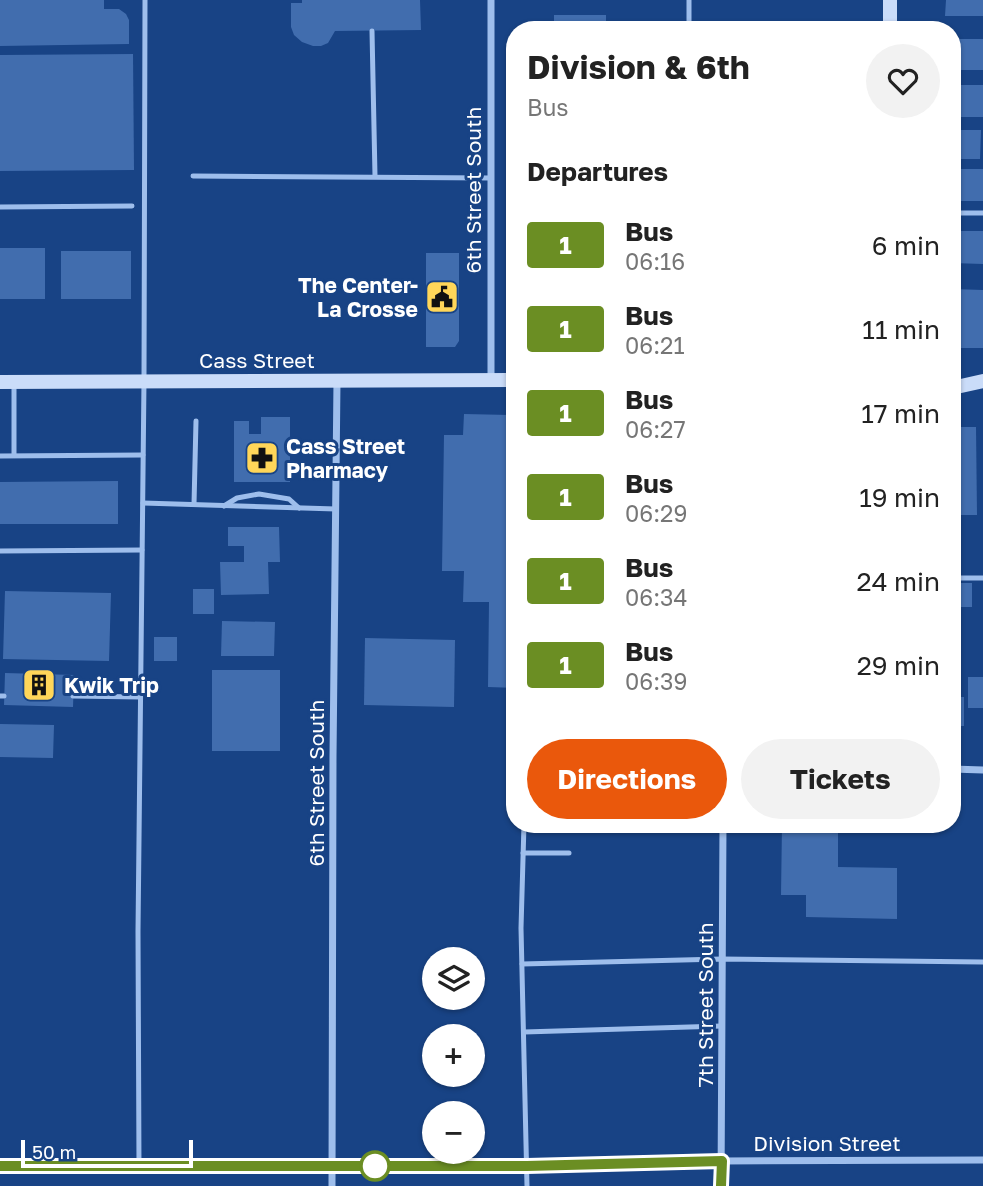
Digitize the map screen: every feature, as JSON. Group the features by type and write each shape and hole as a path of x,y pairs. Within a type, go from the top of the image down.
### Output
{"main road":[{"path":"890,0 890,21"},
{"path":"961,377 983,381 961,386"},
{"name":"Cass Street","path":"7,382 506,380"}],"street":[{"name":"6th Street South","path":"491,0 491,380"},
{"name":"6th Street South","path":"332,1186 337,381"},
{"path":"961,769 983,769"},
{"name":"7th Street South","path":"721,1186 723,833"},
{"name":"Division Street","path":"0,1166 527,1166 722,1161 983,1160"}],"lane":[{"path":"138,1166 145,0"},
{"path":"689,0 689,21"},
{"path":"372,31 375,176"},
{"path":"193,176 491,178"},
{"path":"0,207 132,206"},
{"path":"961,213 983,213"},
{"path":"7,382 14,456"},
{"path":"194,505 197,421"},
{"path":"0,456 143,456"},
{"path":"225,506 237,498 259,494 289,499 299,508"},
{"path":"143,503 336,509"},
{"path":"0,551 142,550"},
{"path":"961,578 983,578"},
{"path":"73,696 141,697"},
{"path":"524,833 522,964 527,1186"},
{"path":"523,853 569,853"},
{"path":"522,964 722,959 983,962"},
{"path":"524,1032 722,1026"}],"building":[{"path":"0,0 104,0 104,9 119,9 126,14 129,20 129,44 0,46"},
{"path":"302,0 420,0 421,30 335,31 328,43 313,46 302,42 294,35 291,27 291,3 302,3"},
{"path":"946,0 983,0 983,16 945,16"},
{"path":"554,15 606,15 606,21 554,21"},
{"path":"961,39 983,39 983,70 961,70"},
{"path":"133,54 134,170 0,171 0,55"},
{"path":"961,85 983,85 983,117 961,117"},
{"path":"961,130 981,130 980,159 961,159"},
{"path":"961,169 983,169 983,201 961,201"},
{"path":"961,231 983,231 983,264 961,263"},
{"path":"0,248 45,248 45,299 0,299"},
{"path":"61,251 131,251 131,299 61,299"},
{"name":"The Center- La Crosse","path":"426,253 459,253 459,341 455,347 426,347"},
{"path":"961,289 983,290 983,348 961,348"},
{"path":"464,414 506,415 506,688 488,687 489,602 463,602 464,571 442,571 444,435 463,435"},
{"name":"Cass Street Pharmacy","path":"261,417 290,417 290,482 234,482 234,421 249,421 249,434 261,434"},
{"path":"961,427 976,427 977,515 961,515"},
{"path":"118,481 118,524 0,524 0,482"},
{"path":"228,527 279,527 280,562 268,562 269,594 221,595 220,562 244,562 244,546 228,546"},
{"path":"961,583 972,583 972,607 961,607"},
{"path":"193,589 214,589 214,614 193,614"},
{"name":"Kwik Trip","path":"5,591 111,593 109,661 3,659"},
{"path":"222,621 275,622 274,656 221,656"},
{"path":"154,637 177,637 177,661 154,661"},
{"path":"365,638 455,640 454,707 364,705"},
{"path":"212,670 280,670 280,751 212,751"},
{"name":"Kwik Trip","path":"5,673 74,675 73,707 4,705"},
{"path":"968,677 983,677 983,708 968,708"},
{"path":"961,697 964,697 964,726 961,726"},
{"path":"0,724 54,725 53,758 0,757"},
{"path":"782,833 838,833 838,867 897,868 897,919 806,917 806,895 781,895"}],"bus line":[{"name":"1","path":"0,1166 527,1166 722,1161 721,1186"}],"place":[{"name":"The Center- La Crosse","path":"442,297"},
{"name":"Cass Street Pharmacy","path":"262,458"},
{"name":"Kwik Trip","path":"39,685"}]}
